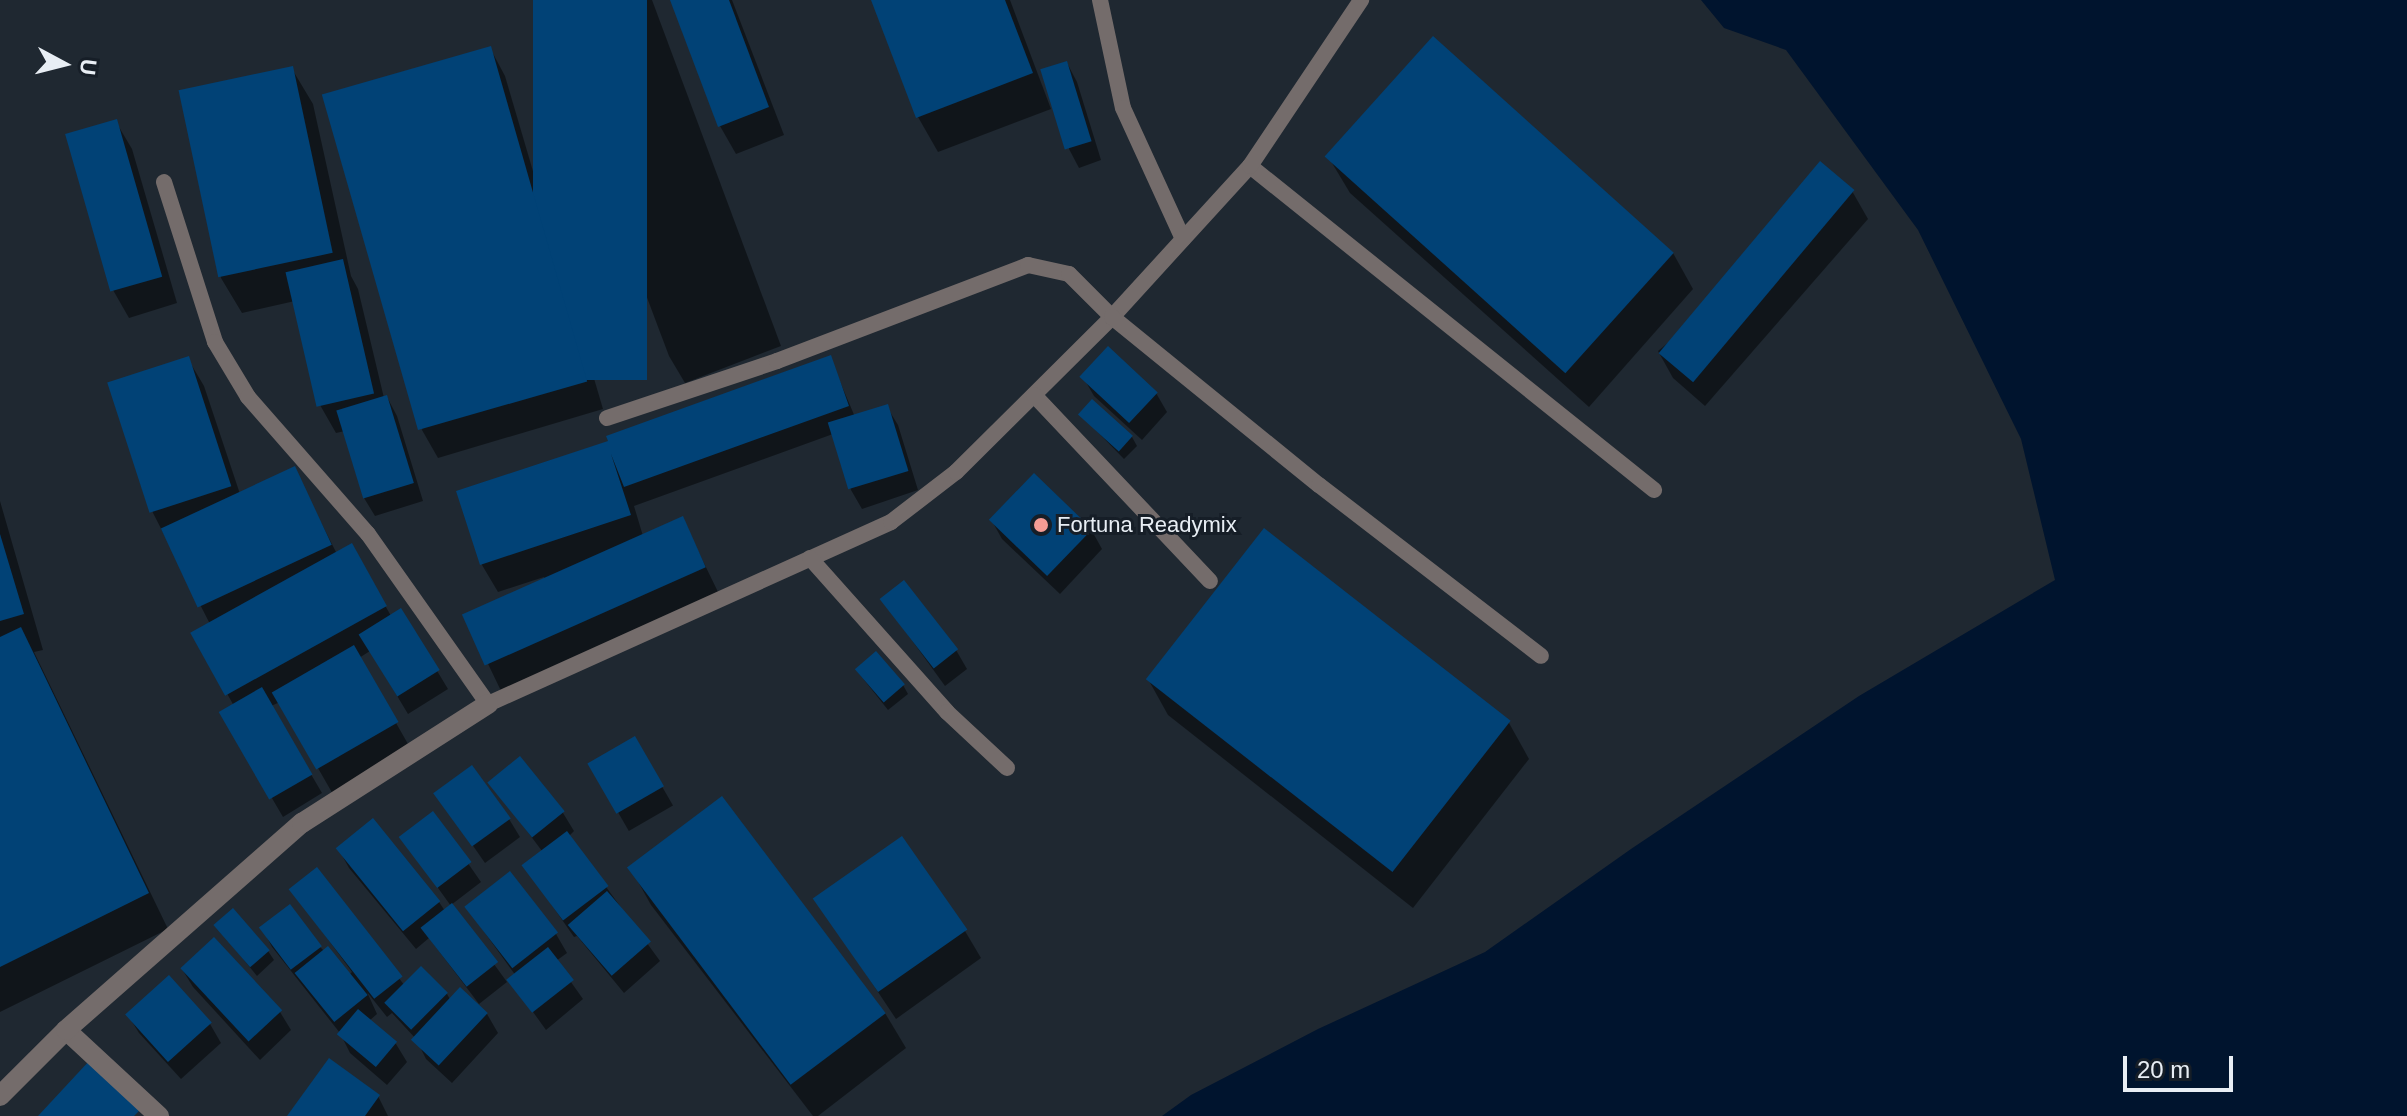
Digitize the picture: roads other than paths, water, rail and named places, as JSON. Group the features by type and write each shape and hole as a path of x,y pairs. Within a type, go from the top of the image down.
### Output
{"street":[{"path":"0,1096 66,1030 302,823 488,704"},
{"path":"66,1030 159,1116"}],"lane":[{"path":"1100,0 1123,108 1183,239"},
{"path":"164,182 215,342 248,397 368,534 488,704 891,522 956,472 1112,317 1250,166 1361,0"},
{"path":"1250,166 1654,490"},
{"path":"607,418 777,361 1028,265 1069,274 1112,317 1319,485 1541,656"},
{"path":"1034,395 1210,581"},
{"path":"810,558 947,712 1007,768"}],"water":[{"path":"1701,0 2407,0 2407,1116 1162,1116 1191,1095 1318,1029 1485,952 1631,849 1859,696 2055,580 2021,439 1918,230 1786,50 1724,28"}],"place":[{"name":"Fortuna Readymix","path":"1041,525"}]}
